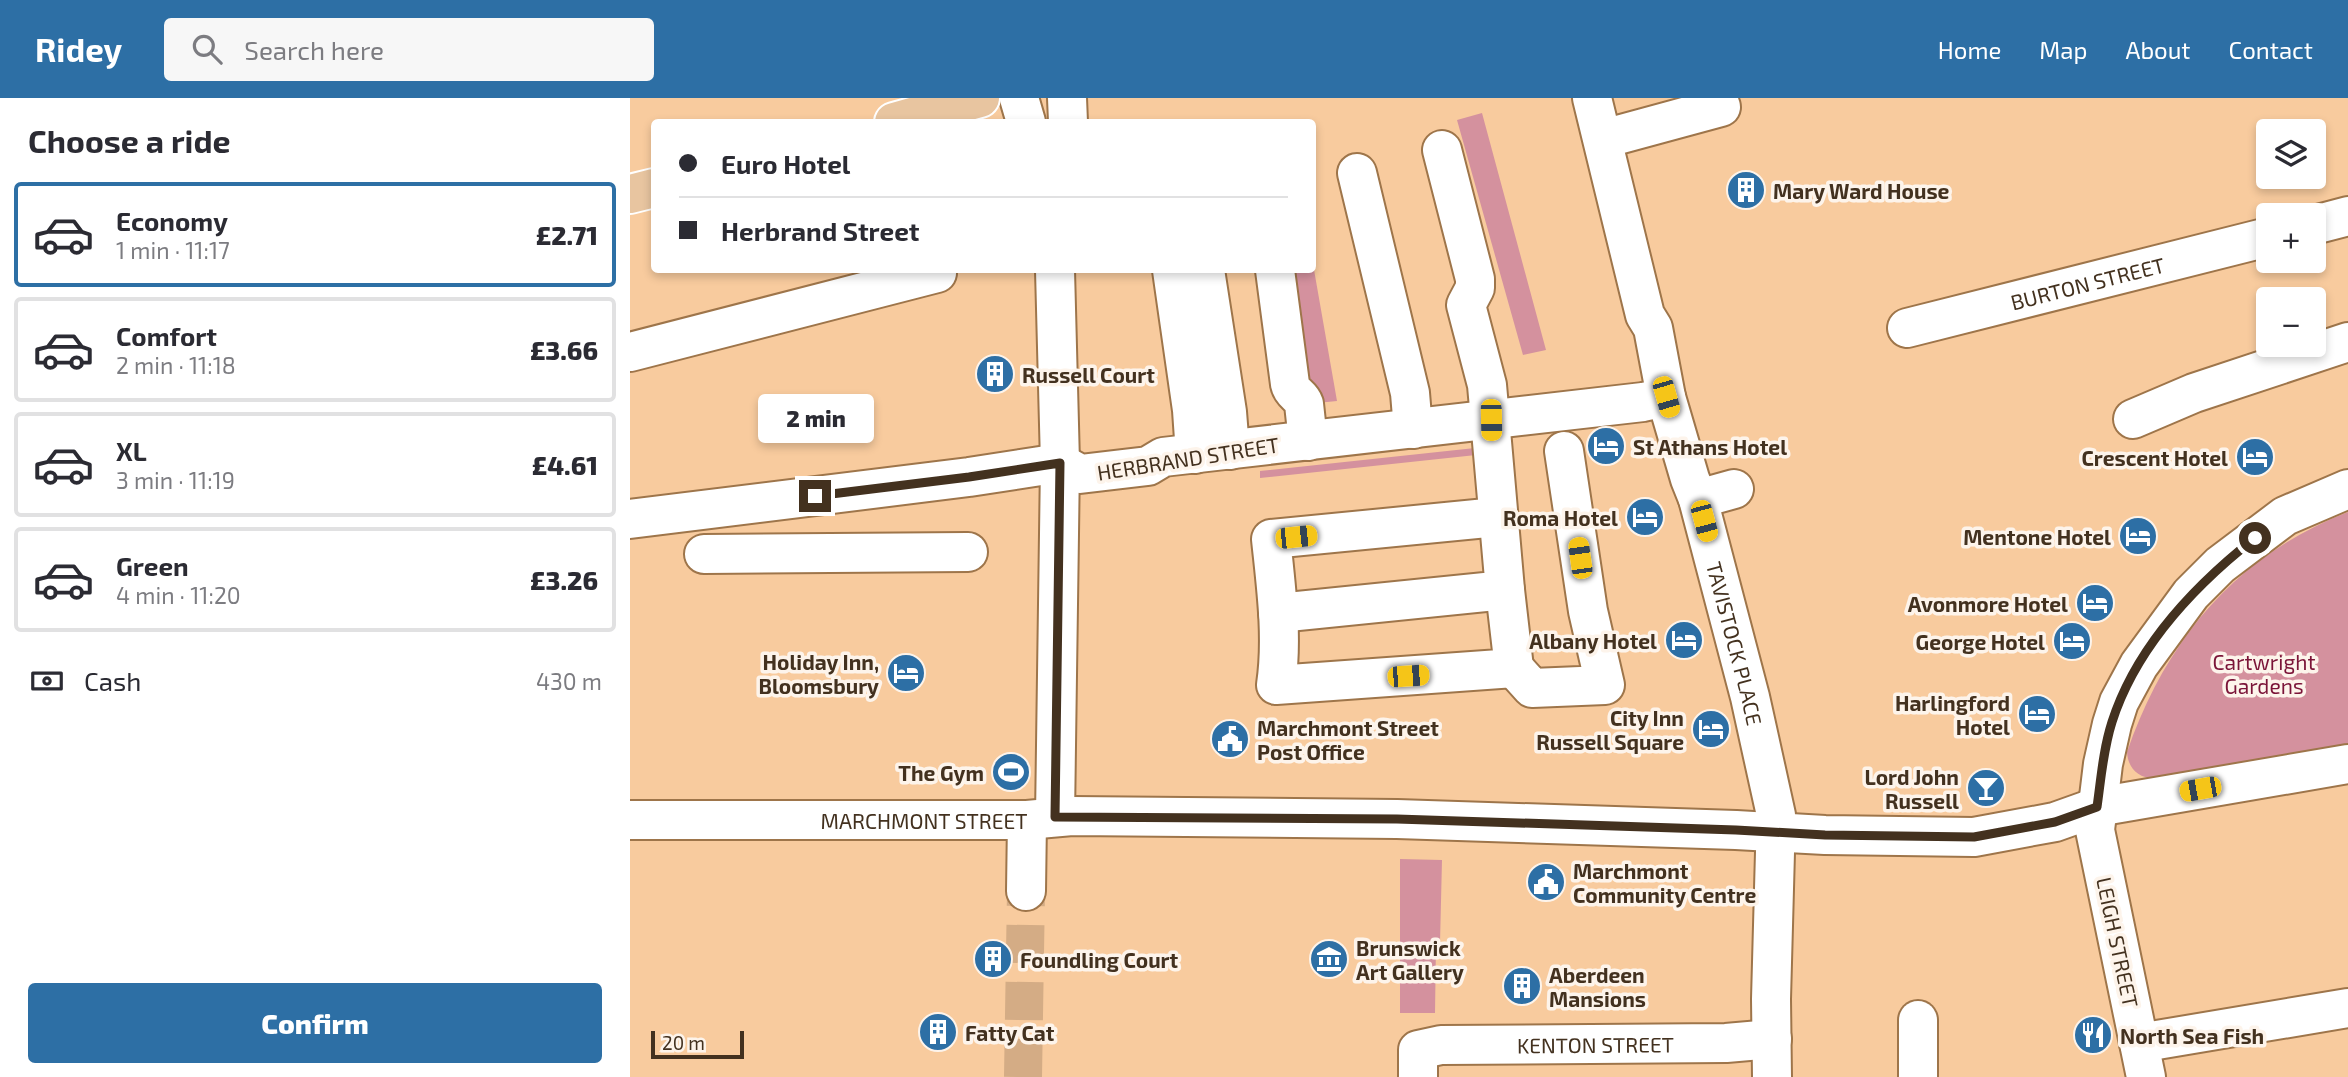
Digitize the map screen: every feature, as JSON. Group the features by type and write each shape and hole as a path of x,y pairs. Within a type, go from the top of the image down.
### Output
{"main road":[{"path":"910,119 964,109"},
{"path":"630,194 651,189"}],"street":[{"path":"1019,98 1025,119"},
{"path":"1067,98 1068,119"},
{"path":"1597,116 1654,98"},
{"path":"1597,116 1721,107 1718,98"},
{"name":"TAVISTOCK PLACE","path":"1597,116 1645,315 1656,338 1666,397 1698,499 1769,777 1777,832 1772,967 1772,1077"},
{"path":"1442,150 1475,279 1475,288 1466,305 1487,384 1497,517 1514,668 1532,688 1605,685 1588,611 1564,452"},
{"path":"1357,173 1410,393 1413,429"},
{"path":"2326,222 2348,216"},
{"name":"BURTON STREET","path":"1907,328 2256,240"},
{"path":"630,352 937,273"},
{"path":"1026,891 1041,819 1060,463 1055,273"},
{"path":"1172,273 1196,454"},
{"path":"1196,454 1227,412 1205,273"},
{"path":"1275,273 1290,384 1304,404 1308,441"},
{"path":"2133,419 2194,393 2348,342"},
{"name":"HERBRAND STREET","path":"632,514 969,477 1060,463 1080,474 1148,466 1196,454 1643,402 1666,397"},
{"path":"1698,499 1734,489"},
{"path":"2348,489 2285,516 2255,538 2220,565 2191,594 2162,630 2138,665 2119,702 2106,746 2097,807 2348,764"},
{"path":"1497,517 1271,539 1278,613 1279,661 1276,685 1514,668"},
{"path":"704,554 968,552"},
{"path":"1278,613 1505,590"},
{"name":"MARCHMONT STREET","path":"630,820 1397,819 1849,836 1974,837 2055,822 2097,807"},
{"name":"LEIGH STREET","path":"2097,807 2095,830 2143,1060"},
{"path":"2143,1060 2348,1008"},
{"path":"1918,1020 1918,1077"},
{"name":"KENTON STREET","path":"1418,1063 1441,1045 1726,1043 1772,1039"}],"green space":[{"path":"1482,113 1546,350 1523,355 1457,120"},
{"path":"1294,273 1315,273 1337,401 1317,403 1309,383"},
{"path":"1475,448 1476,455 1260,478 1260,471"},
{"name":"Cartwright Gardens","path":"2348,512 2348,746 2156,778 2144,777 2136,772 2127,752 2143,711 2184,638 2210,606 2271,552 2308,530"},
{"path":"1400,859 1442,860 1440,943 1436,943 1435,1013 1400,1013"}],"tunnel":[{"path":"1023,1077 1026,891"}],"place":[{"name":"Mary Ward House","path":"1746,190"},
{"name":"Russell Court","path":"995,374"},
{"name":"St Athans Hotel","path":"1606,446"},
{"name":"Crescent Hotel","path":"2255,457"},
{"name":"Roma Hotel","path":"1645,517"},
{"name":"Mentone Hotel","path":"2138,536"},
{"name":"Avonmore Hotel","path":"2095,603"},
{"name":"Albany Hotel","path":"1684,640"},
{"name":"George Hotel","path":"2072,641"},
{"name":"Holiday Inn, Bloomsbury","path":"906,673"},
{"name":"Harlingford Hotel","path":"2037,714"},
{"name":"City Inn Russell Square","path":"1711,729"},
{"name":"Marchmont Street Post Office","path":"1230,739"},
{"name":"The Gym","path":"1011,772"},
{"name":"Lord John Russell","path":"1986,788"},
{"name":"Marchmont Community Centre","path":"1546,882"},
{"name":"Foundling Court","path":"993,959"},
{"name":"Brunswick Art Gallery","path":"1329,959"},
{"name":"Aberdeen Mansions","path":"1522,986"},
{"name":"Fatty Cat","path":"938,1032"},
{"name":"North Sea Fish","path":"2093,1035"}],"route":[{"path":"815,496 1060,463 1055,817 1397,819 1825,835 1974,837 2055,822 2097,807 2112,724 2119,702 2138,665 2191,594 2220,565 2255,538"}]}
